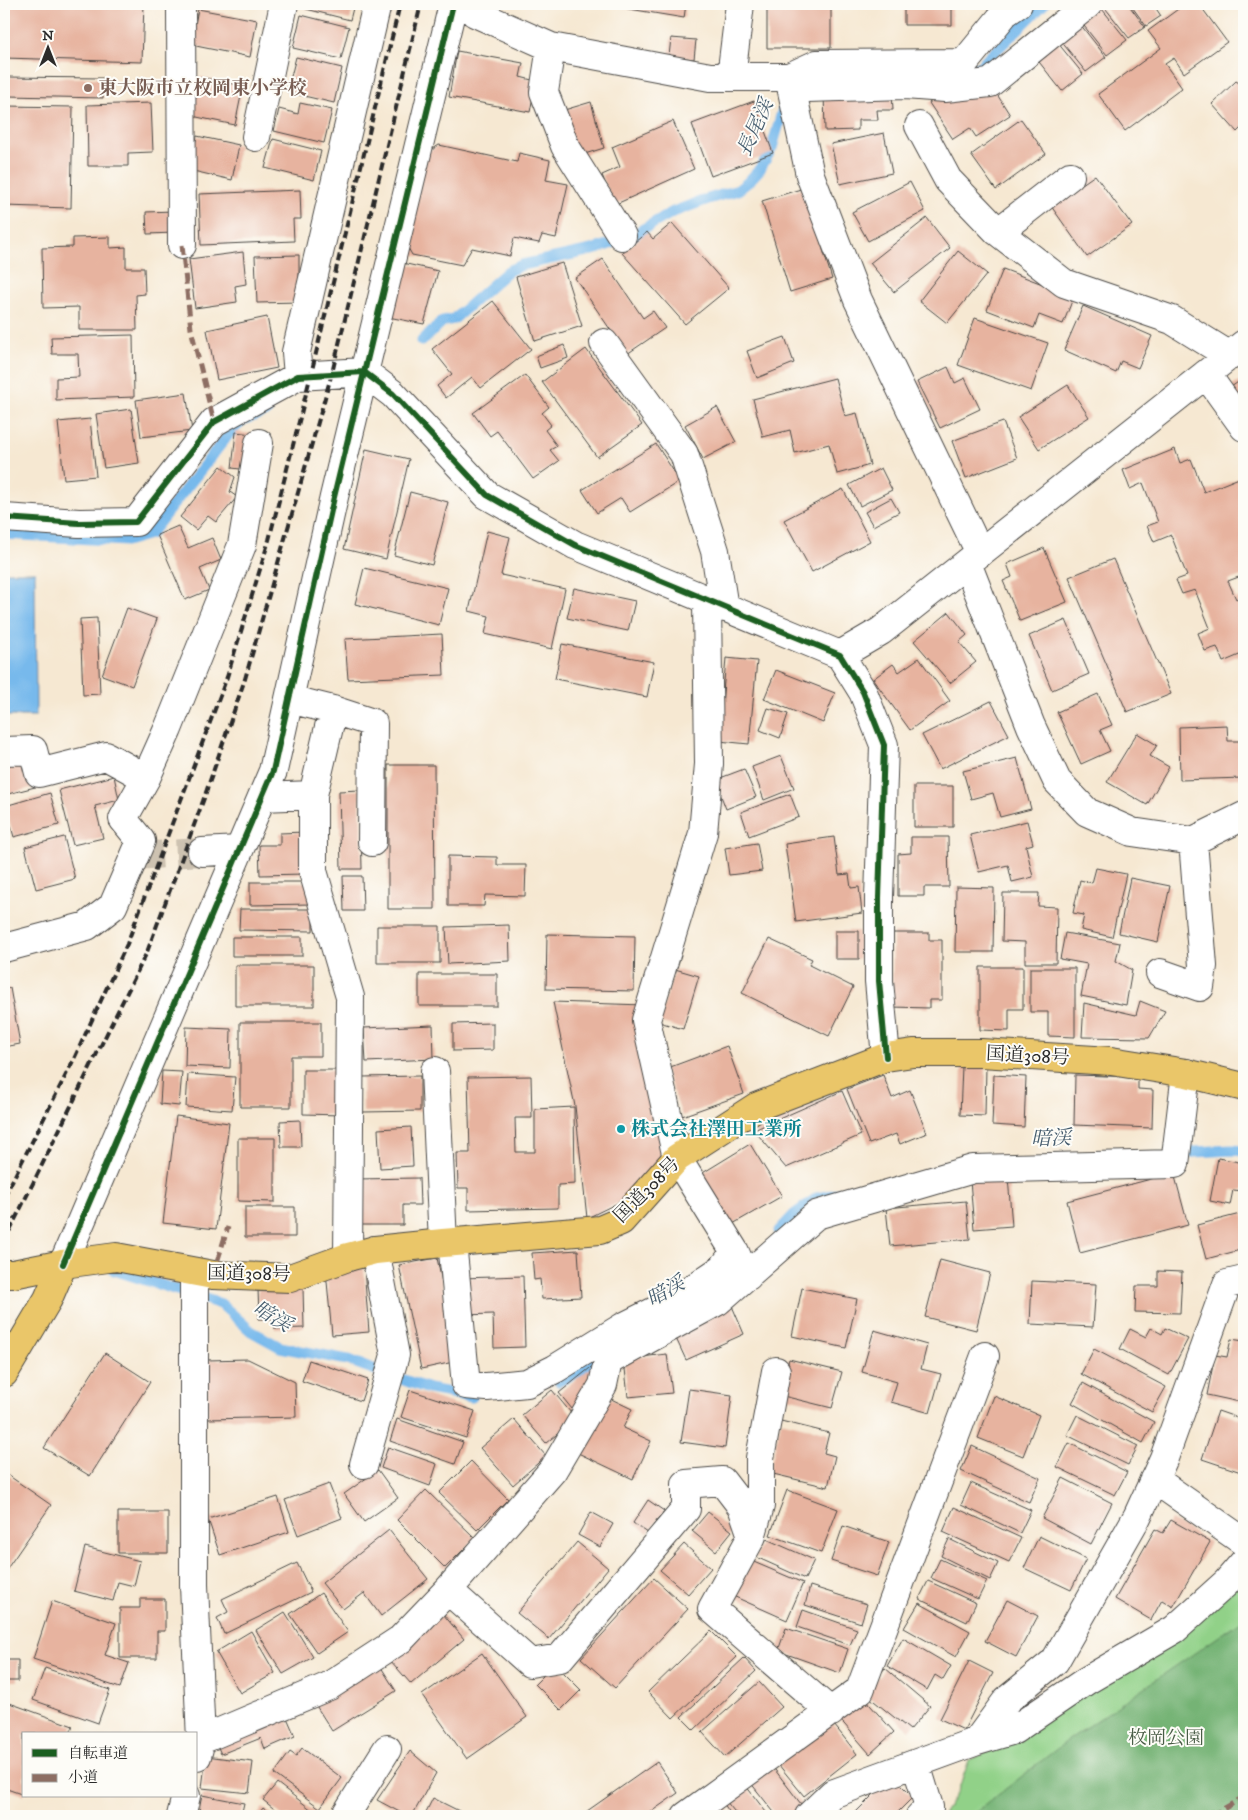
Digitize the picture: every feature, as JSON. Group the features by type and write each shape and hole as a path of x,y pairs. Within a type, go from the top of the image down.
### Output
{"main road":[{"name":"国道308号","path":"4,1274 116,1257 194,1287 290,1278 348,1257 376,1250 447,1242 600,1230 621,1221 677,1158 756,1107 886,1057 913,1053 981,1053 1111,1061 1186,1073 1244,1087"},
{"path":"4,1373 48,1299 63,1264"}],"street":[{"path":"181,4 182,245"},
{"path":"256,137 284,4"},
{"path":"298,376 296,352 377,4"},
{"path":"63,1264 273,771 334,497 453,4"},
{"path":"475,4 475,12 551,47 710,77 788,77 818,64 964,63 1008,7"},
{"path":"731,77 740,4"},
{"path":"788,77 807,88 905,84 945,88 990,83 1088,4"},
{"path":"551,47 544,92 565,146 622,236"},
{"path":"788,77 810,175 858,300 974,558 1031,726 1058,781 1087,812 1132,832 1193,841 1244,816"},
{"path":"840,655 881,631 1237,350 1172,320 1064,283 998,232 948,180 919,126"},
{"path":"998,232 1070,176"},
{"path":"604,343 684,454 715,551 716,604 709,764 703,833 646,1020 677,1158 742,1267"},
{"path":"4,518 79,523 136,522 214,422 298,376 364,372 393,394 487,495 575,545 840,655 863,692 884,745 878,981 886,1057"},
{"path":"1206,374 1244,427"},
{"path":"4,948 87,926 114,906 141,841 123,819 146,778 168,728 242,545 259,443"},
{"path":"289,699 333,710 373,723 372,842"},
{"path":"333,710 313,795 313,871 350,997 348,1257"},
{"path":"4,751 33,750 39,773 106,756 146,778"},
{"path":"262,797 313,795"},
{"path":"1160,973 1200,987 1203,966 1193,841"},
{"path":"202,852 239,850"},
{"path":"435,1071 447,1242 466,1385 487,1387 526,1383 555,1369 623,1327 673,1302 723,1268 742,1267"},
{"path":"198,1749 329,1686 401,1639 448,1590 553,1470 603,1385 608,1362 718,1301 742,1267 816,1215 973,1170 1175,1164 1186,1073"},
{"path":"364,1464 395,1355 376,1250"},
{"path":"977,1742 1007,1700 1055,1661 1137,1517 1154,1480 1164,1458 1227,1284 1244,1280"},
{"path":"194,1287 194,1584 198,1732"},
{"path":"686,1816 860,1690 985,1356"},
{"path":"776,1371 760,1458 760,1506 752,1536 712,1609 831,1712"},
{"path":"1154,1480 1244,1542"},
{"path":"448,1590 530,1663 560,1658 686,1509 686,1484 722,1481 742,1507 752,1536"},
{"path":"809,1816 832,1794 1014,1730 1086,1681 1175,1629 1226,1583 1244,1562"},
{"path":"345,1816 387,1749"},
{"path":"916,1764 929,1807 920,1816"},
{"path":"181,1816 186,1798"}],"green space":[{"name":"枚岡公園","path":"1244,1578 1244,1816 942,1816 958,1791 969,1760 1011,1742"},
{"name":"枚岡公園","path":"1244,1619 1244,1816 971,1816 1067,1741"}],"water":[{"path":"4,572 35,572 36,716 4,716"}],"building":[{"path":"4,4 144,4 142,62 4,58"},
{"path":"308,4 354,4 350,20 306,9"},
{"path":"599,4 686,4 684,18"},
{"path":"904,4 952,4 952,25 904,25"},
{"path":"1098,4 1127,40 1107,55 1077,17"},
{"path":"1102,4 1128,4 1145,27 1129,38"},
{"path":"1130,4 1153,4 1161,16 1146,26"},
{"path":"1185,4 1199,4 1227,42 1184,73 1174,58 1165,64 1182,88 1125,131 1098,94 1161,48 1148,31"},
{"path":"767,5 831,5 831,48 767,48"},
{"path":"198,9 257,20 250,57 191,45"},
{"path":"301,15 349,27 341,59 293,48"},
{"path":"1076,19 1106,57 1086,72 1056,35"},
{"path":"1053,37 1083,74 1062,91 1032,53"},
{"path":"671,38 696,40 694,59 669,56"},
{"path":"457,51 523,63 520,77 536,81 530,112 449,97"},
{"path":"296,57 342,68 334,103 287,92"},
{"path":"5,77 103,78 103,98 8,96"},
{"path":"200,77 243,86 235,125 192,116"},
{"path":"1236,81 1244,86 1244,125 1237,132 1212,104"},
{"path":"993,88 1010,115 976,137 970,128 953,139 929,103 939,96"},
{"path":"892,91 893,110 877,110 878,120 858,120 858,130 825,131 824,93"},
{"path":"754,101 773,153 711,176 692,124"},
{"path":"591,102 604,148 575,157 561,111"},
{"path":"151,103 153,152 128,153 128,166 88,166 87,105"},
{"path":"300,103 332,110 324,143 274,131 279,109 298,114"},
{"path":"4,106 73,107 71,208 4,206"},
{"path":"1021,119 1046,154 996,190 971,155"},
{"path":"673,121 694,169 614,205 602,175 620,167 612,147"},
{"path":"884,133 892,173 840,184 831,144"},
{"path":"197,136 239,145 232,180 189,170"},
{"path":"273,139 321,151 314,180 265,168"},
{"path":"439,145 517,162 519,153 550,160 546,180 568,184 556,238 542,235 539,243 514,238 510,256 472,248 462,265 412,255 406,244 427,153"},
{"path":"1095,175 1132,225 1087,257 1051,206"},
{"path":"910,182 925,211 868,241 852,212"},
{"path":"804,188 832,279 790,292 762,201"},
{"path":"300,190 301,219 293,219 294,241 201,245 199,194"},
{"path":"174,211 175,233 147,234 146,212"},
{"path":"927,218 950,248 894,292 870,263"},
{"path":"672,223 729,288 685,324 622,253 647,232 653,239"},
{"path":"110,237 110,248 126,247 126,268 144,268 145,294 136,295 137,330 79,330 79,307 43,308 42,248 73,247 73,238"},
{"path":"958,251 987,274 947,323 919,301"},
{"path":"243,252 246,284 235,286 237,302 195,308 189,259"},
{"path":"299,255 299,302 257,303 255,256"},
{"path":"603,259 643,318 653,311 665,328 627,354 575,278"},
{"path":"402,263 438,271 424,324 388,317"},
{"path":"562,263 582,326 535,341 516,277"},
{"path":"1003,269 1074,296 1063,324 1039,315 1034,328 987,310"},
{"path":"493,301 531,349 481,388 472,377 446,398 437,386 452,374 432,349"},
{"path":"1083,306 1152,336 1138,368 1121,361 1116,373 1064,350"},
{"path":"267,317 277,368 217,380 207,330"},
{"path":"975,318 1048,343 1031,391 958,365"},
{"path":"133,335 134,397 56,400 56,378 79,377 78,354 52,354 51,337"},
{"path":"785,337 794,363 757,378 747,351"},
{"path":"564,345 568,358 540,368 536,356"},
{"path":"586,349 642,425 597,457 542,382"},
{"path":"948,367 955,383 965,378 980,409 940,428 917,382"},
{"path":"525,375 549,407 542,413 551,425 545,430 557,446 550,450 559,461 533,479 497,431 490,436 473,413"},
{"path":"835,378 845,416 857,413 870,465 837,474 829,444 795,453 790,430 763,437 753,399"},
{"path":"1244,378 1244,408 1231,387"},
{"path":"1068,385 1089,417 1039,449 1018,417"},
{"path":"186,393 192,431 141,437 136,400"},
{"path":"717,407 736,442 703,459 685,425"},
{"path":"131,409 139,463 104,468 96,414"},
{"path":"90,419 96,476 64,479 58,422"},
{"path":"1003,422 1017,458 966,478 952,441"},
{"path":"236,432 252,434 248,470 232,468"},
{"path":"656,444 680,481 630,512 621,498 597,513 582,490"},
{"path":"366,449 409,459 386,559 344,549"},
{"path":"1175,449 1180,463 1191,459 1204,492 1244,476 1244,575 1228,581 1236,599 1244,595 1244,653 1223,662 1217,647 1205,651 1198,633 1210,628 1195,590 1182,594 1176,580 1187,576 1171,535 1154,542 1147,526 1158,522 1143,483 1130,489 1123,470"},
{"path":"221,466 235,477 230,492 237,497 216,522 208,516 196,530 180,517"},
{"path":"881,468 892,490 860,506 849,485"},
{"path":"843,489 870,541 812,572 784,520"},
{"path":"410,492 448,502 432,565 394,555"},
{"path":"891,498 899,512 873,526 865,512"},
{"path":"178,526 188,548 212,538 221,560 200,569 209,590 185,600 157,535"},
{"path":"487,531 510,537 501,575 565,589 552,649 485,634 489,616 469,611"},
{"path":"1044,548 1067,602 1020,621 1003,581 1012,577 1007,564"},
{"path":"1113,559 1171,694 1127,712 1069,577"},
{"path":"364,568 448,588 439,625 355,604"},
{"path":"574,588 635,601 628,631 567,618"},
{"path":"127,608 157,619 132,686 102,675"},
{"path":"949,612 967,635 959,642 976,662 950,683 914,641"},
{"path":"97,618 100,694 83,695 80,619"},
{"path":"1066,620 1089,674 1052,690 1029,636"},
{"path":"442,634 444,675 348,679 345,639"},
{"path":"562,644 654,662 647,697 555,679"},
{"path":"726,658 757,661 749,744 719,741"},
{"path":"919,658 950,701 910,730 873,679 893,664 899,672"},
{"path":"776,670 835,693 823,723 764,699"},
{"path":"1098,694 1112,725 1100,730 1110,751 1081,764 1057,712"},
{"path":"991,701 1009,735 940,769 922,735"},
{"path":"768,708 788,714 780,738 760,730"},
{"path":"1227,725 1228,741 1242,741 1243,778 1180,780 1179,727"},
{"path":"1137,733 1157,745 1150,756 1169,767 1147,805 1107,782"},
{"path":"781,756 794,788 764,800 752,767"},
{"path":"1017,758 1031,809 1000,817 993,793 971,799 963,771"},
{"path":"28,760 35,787 4,795 4,766"},
{"path":"388,765 434,765 435,909 388,909"},
{"path":"744,769 756,797 726,809 715,780"},
{"path":"114,776 119,800 95,806 103,838 73,845 59,790"},
{"path":"914,786 953,786 953,827 914,827"},
{"path":"360,790 362,869 341,869 339,791"},
{"path":"50,793 59,825 14,837 5,806"},
{"path":"790,794 799,817 749,836 741,812"},
{"path":"1027,821 1033,844 1026,846 1033,877 1012,882 1008,865 979,872 970,835"},
{"path":"304,832 305,874 260,875 259,845 280,845 280,833"},
{"path":"64,837 75,879 36,889 25,847"},
{"path":"834,837 839,875 849,874 851,888 859,887 862,913 796,922 785,844"},
{"path":"911,837 948,837 949,887 924,887 924,896 898,896 898,854 911,853"},
{"path":"757,843 762,871 729,875 725,848"},
{"path":"448,856 497,857 497,865 526,865 525,896 485,895 484,906 448,906"},
{"path":"1096,868 1126,874 1112,937 1081,930 1084,915 1073,913 1080,880 1092,883"},
{"path":"343,876 362,876 363,911 344,911"},
{"path":"1130,878 1170,886 1158,942 1119,933"},
{"path":"250,882 313,882 313,904 250,905"},
{"path":"956,887 994,888 993,952 955,952"},
{"path":"1003,893 1039,893 1038,906 1057,907 1056,963 1025,963 1025,942 1002,941"},
{"path":"240,909 313,909 313,931 239,930"},
{"path":"509,925 510,961 448,964 446,927"},
{"path":"377,926 440,926 440,963 377,963"},
{"path":"835,931 859,931 859,959 835,959"},
{"path":"893,933 929,933 929,940 942,940 942,1000 929,1000 929,1008 892,1007"},
{"path":"1065,933 1120,943 1116,961 1132,970 1126,1005 1081,996 1087,964 1060,959"},
{"path":"547,934 635,936 634,991 546,989"},
{"path":"232,937 302,937 302,956 232,956"},
{"path":"769,939 812,959 809,965 853,987 829,1036 742,993"},
{"path":"235,965 314,965 314,1006 235,1006"},
{"path":"980,967 1023,967 1023,1009 1009,1009 1009,1031 980,1030"},
{"path":"1030,968 1075,968 1075,1037 1048,1036 1048,1012 1030,1012"},
{"path":"675,969 699,976 683,1029 659,1022"},
{"path":"419,974 497,974 497,1006 419,1006"},
{"path":"10,988 20,1044 4,1047 4,989"},
{"path":"1140,1001 1165,1011 1149,1038 1082,1037 1084,1003 1136,1015"},
{"name":"株式会社澤田工業所","path":"553,1002 644,1005 669,1153 632,1196 587,1218 575,1106"},
{"path":"240,1022 321,1022 321,1056 291,1056 291,1107 240,1107"},
{"path":"493,1023 493,1050 453,1051 453,1024"},
{"path":"433,1025 434,1059 366,1062 364,1028"},
{"path":"186,1027 231,1029 230,1068 185,1066"},
{"path":"727,1046 744,1094 682,1116 665,1069"},
{"path":"962,1066 986,1066 985,1116 960,1115"},
{"path":"303,1070 342,1070 341,1115 303,1114"},
{"path":"162,1071 182,1072 179,1106 160,1104"},
{"path":"188,1074 235,1077 232,1110 186,1107"},
{"path":"883,1075 892,1098 910,1090 927,1133 900,1144 896,1134 869,1144 847,1089"},
{"path":"994,1075 1026,1077 1024,1127 992,1125"},
{"path":"1075,1075 1138,1077 1138,1089 1153,1090 1152,1128 1074,1125"},
{"path":"420,1076 420,1111 363,1112 362,1077"},
{"path":"531,1076 532,1118 515,1118 516,1152 535,1152 535,1109 574,1107 575,1184 558,1185 558,1208 468,1210 468,1188 458,1188 457,1153 470,1153 468,1077"},
{"path":"842,1091 861,1135 786,1168 754,1130"},
{"path":"176,1116 229,1123 216,1229 163,1223"},
{"path":"300,1120 301,1147 281,1147 280,1121"},
{"path":"411,1127 413,1166 380,1168 378,1129"},
{"path":"238,1138 275,1138 275,1202 238,1201"},
{"path":"750,1144 782,1196 731,1225 701,1174"},
{"path":"1218,1158 1244,1163 1244,1191 1233,1190 1230,1205 1210,1201"},
{"path":"1174,1173 1188,1225 1080,1253 1067,1201"},
{"path":"1008,1177 1012,1226 974,1229 970,1180"},
{"path":"419,1178 420,1205 403,1205 403,1225 356,1225 355,1179"},
{"path":"966,1201 970,1239 890,1246 886,1208"},
{"path":"245,1207 295,1207 295,1237 245,1237"},
{"path":"1244,1213 1244,1249 1206,1259 1197,1225"},
{"path":"578,1250 581,1297 542,1299 540,1279 534,1280 532,1253"},
{"path":"437,1258 458,1361 421,1369 399,1265"},
{"path":"940,1260 990,1273 976,1330 925,1317"},
{"path":"364,1268 369,1332 332,1335 326,1271"},
{"path":"1158,1271 1182,1272 1180,1313 1135,1312 1136,1286 1158,1286"},
{"path":"523,1276 525,1347 494,1348 493,1314 463,1315 462,1278"},
{"path":"1032,1281 1096,1284 1093,1327 1030,1324"},
{"path":"303,1288 304,1328 275,1329 274,1319 259,1319 258,1289"},
{"path":"802,1288 857,1299 846,1348 792,1336"},
{"path":"732,1306 744,1334 686,1360 673,1332"},
{"path":"1151,1328 1162,1334 1165,1328 1188,1339 1169,1375 1120,1349 1130,1329 1146,1337"},
{"path":"874,1330 927,1345 921,1369 941,1374 930,1413 891,1402 897,1382 862,1372"},
{"path":"1231,1339 1244,1341 1244,1403 1207,1395 1215,1355 1227,1357"},
{"path":"1094,1349 1166,1387 1152,1412 1081,1374"},
{"path":"105,1353 150,1382 90,1476 44,1448"},
{"path":"667,1354 672,1393 628,1397 624,1359"},
{"path":"248,1359 295,1382 296,1417 208,1419 207,1360"},
{"path":"789,1359 842,1372 832,1408 779,1395"},
{"path":"309,1360 368,1380 361,1401 302,1381"},
{"path":"595,1364 594,1392 572,1409 559,1393"},
{"path":"1083,1383 1154,1422 1143,1443 1072,1403"},
{"path":"689,1389 732,1395 725,1448 681,1442"},
{"path":"410,1390 475,1411 466,1438 401,1417"},
{"path":"552,1390 576,1419 546,1443 522,1415"},
{"path":"605,1396 632,1409 623,1428 651,1441 633,1479 578,1453"},
{"path":"994,1396 1039,1415 1023,1456 978,1438"},
{"path":"1218,1411 1244,1420 1244,1473 1202,1459"},
{"path":"1077,1415 1138,1446 1128,1465 1067,1435"},
{"path":"397,1419 463,1442 455,1464 390,1441"},
{"path":"514,1419 546,1456 513,1485 480,1448"},
{"path":"781,1421 829,1433 824,1453 835,1456 828,1487 769,1473"},
{"path":"1069,1443 1127,1472 1115,1495 1057,1467"},
{"path":"972,1446 1040,1478 1029,1502 961,1471"},
{"path":"388,1447 437,1464 430,1486 381,1468"},
{"path":"471,1461 508,1499 477,1530 439,1493"},
{"path":"378,1470 398,1498 364,1522 344,1494"},
{"path":"5,1473 51,1505 4,1573 4,1475"},
{"path":"1063,1478 1112,1503 1091,1544 1042,1518"},
{"path":"971,1483 1031,1510 1020,1533 961,1505"},
{"path":"329,1484 342,1518 298,1535 285,1500"},
{"path":"426,1490 475,1538 445,1568 397,1520"},
{"path":"787,1490 838,1509 821,1553 770,1535"},
{"path":"278,1497 289,1532 220,1555 208,1519"},
{"path":"648,1500 664,1511 648,1533 633,1523"},
{"path":"954,1507 1021,1538 1009,1562 943,1532"},
{"path":"118,1512 168,1512 168,1553 118,1553"},
{"path":"591,1512 613,1524 600,1547 578,1535"},
{"path":"708,1512 732,1531 716,1551 692,1531"},
{"path":"1171,1520 1210,1542 1173,1607 1162,1600 1151,1620 1115,1599 1155,1529 1163,1533"},
{"path":"843,1526 889,1542 877,1576 831,1561"},
{"path":"389,1530 428,1579 381,1616 364,1593 343,1609 322,1583"},
{"path":"1039,1536 1086,1559 1071,1590 1024,1568"},
{"path":"764,1538 814,1560 805,1579 756,1557"},
{"path":"949,1539 998,1563 990,1580 941,1556"},
{"path":"577,1542 608,1568 549,1639 517,1613"},
{"path":"684,1544 711,1568 688,1594 660,1570"},
{"path":"85,1547 140,1561 134,1586 118,1582 113,1601 74,1591"},
{"path":"940,1559 987,1581 978,1599 931,1578"},
{"path":"749,1560 803,1583 787,1620 733,1596"},
{"path":"297,1563 311,1592 224,1634 217,1618 228,1612 222,1599"},
{"path":"654,1578 688,1609 615,1688 581,1658"},
{"path":"928,1581 976,1603 967,1622 919,1599"},
{"path":"810,1586 867,1604 861,1623 805,1605"},
{"path":"321,1593 348,1632 317,1653 290,1614"},
{"path":"140,1599 165,1599 165,1631 157,1631 157,1658 120,1658 120,1608 140,1608"},
{"path":"1007,1600 1038,1616 1016,1657 985,1641"},
{"path":"52,1601 116,1623 105,1655 129,1663 120,1688 33,1659"},
{"path":"919,1603 970,1631 956,1657 904,1628"},
{"path":"803,1610 857,1629 850,1645 797,1627"},
{"path":"285,1612 313,1657 283,1674 256,1630"},
{"path":"443,1614 464,1639 411,1684 390,1660"},
{"path":"786,1628 848,1649 840,1673 778,1651"},
{"path":"251,1631 275,1673 240,1693 216,1652"},
{"path":"711,1631 737,1657 673,1718 648,1692"},
{"path":"903,1638 951,1666 943,1680 935,1675 927,1690 887,1666"},
{"path":"482,1653 527,1717 467,1759 422,1695"},
{"path":"744,1658 756,1671 694,1730 681,1717"},
{"path":"4,1660 18,1660 18,1681 4,1681"},
{"path":"969,1661 993,1673 964,1730 940,1719"},
{"path":"379,1664 396,1691 332,1731 315,1704"},
{"path":"555,1664 581,1690 561,1710 535,1684"},
{"path":"45,1668 110,1690 98,1723 33,1700"},
{"path":"885,1668 930,1706 910,1730 864,1693"},
{"path":"759,1682 782,1707 725,1757 702,1732"},
{"path":"862,1696 894,1732 870,1754 838,1717"},
{"path":"4,1701 73,1726 71,1732 22,1732 22,1794 4,1788"},
{"path":"285,1713 295,1736 265,1749 261,1738 221,1754 215,1741"},
{"path":"831,1721 857,1754 804,1796 778,1764"},
{"path":"302,1748 342,1778 320,1808 274,1774 290,1752 296,1756"},
{"path":"410,1751 436,1773 412,1816 407,1816 377,1800"},
{"path":"206,1756 253,1762 249,1793 202,1788"},
{"path":"657,1762 678,1793 645,1816 580,1816"},
{"path":"772,1766 804,1808 793,1816 777,1816 750,1782"},
{"path":"892,1776 913,1797 894,1816 852,1816"},
{"path":"277,1783 317,1814 315,1816 283,1816 263,1800"},
{"path":"746,1786 769,1816 738,1816 726,1801"},
{"path":"202,1795 244,1803 241,1816 198,1816"},
{"path":"433,1798 461,1812 458,1816 424,1816"},
{"path":"724,1804 732,1816 708,1816"},
{"path":"263,1808 274,1816 257,1816"}],"waterway":[{"name":"長尾渓","path":"965,73 980,66 1044,4"},
{"name":"長尾渓","path":"422,341 443,321 454,319 508,271 522,265 596,249 631,236 673,212 738,190 760,169 772,148 782,112 790,100"},
{"name":"長尾渓","path":"4,534 126,541 150,534 232,430 245,419 267,411"},
{"name":"暗渓","path":"1176,1153 1244,1151"},
{"name":"暗渓","path":"779,1231 794,1215 817,1198 855,1191"},
{"name":"暗渓","path":"114,1270 221,1304 251,1331 280,1347 348,1360 429,1389 472,1397"},
{"name":"暗渓","path":"559,1381 577,1372 592,1360"}],"tunnel":[{"path":"134,856 202,852"}],"railway":[{"path":"4,1197 73,1061 127,944 227,677 269,540 400,4"},
{"path":"4,1242 147,952 203,801 245,679 332,373 421,4"}],"marked path":[{"path":"182,245 191,329 214,422"},
{"path":"213,1275 228,1227"},
{"path":"1211,1816 1244,1797"}],"cycle path":[{"path":"63,1264 273,771 334,497 453,4"},
{"path":"4,518 79,523 136,522 214,422 298,376 364,372 393,394 487,495 575,545 840,655 863,692 884,745 879,898 879,981 886,1057"}],"place":[{"name":"東大阪市立枚岡東小学校","path":"88,88"},
{"name":"株式会社澤田工業所","path":"621,1129"}]}
